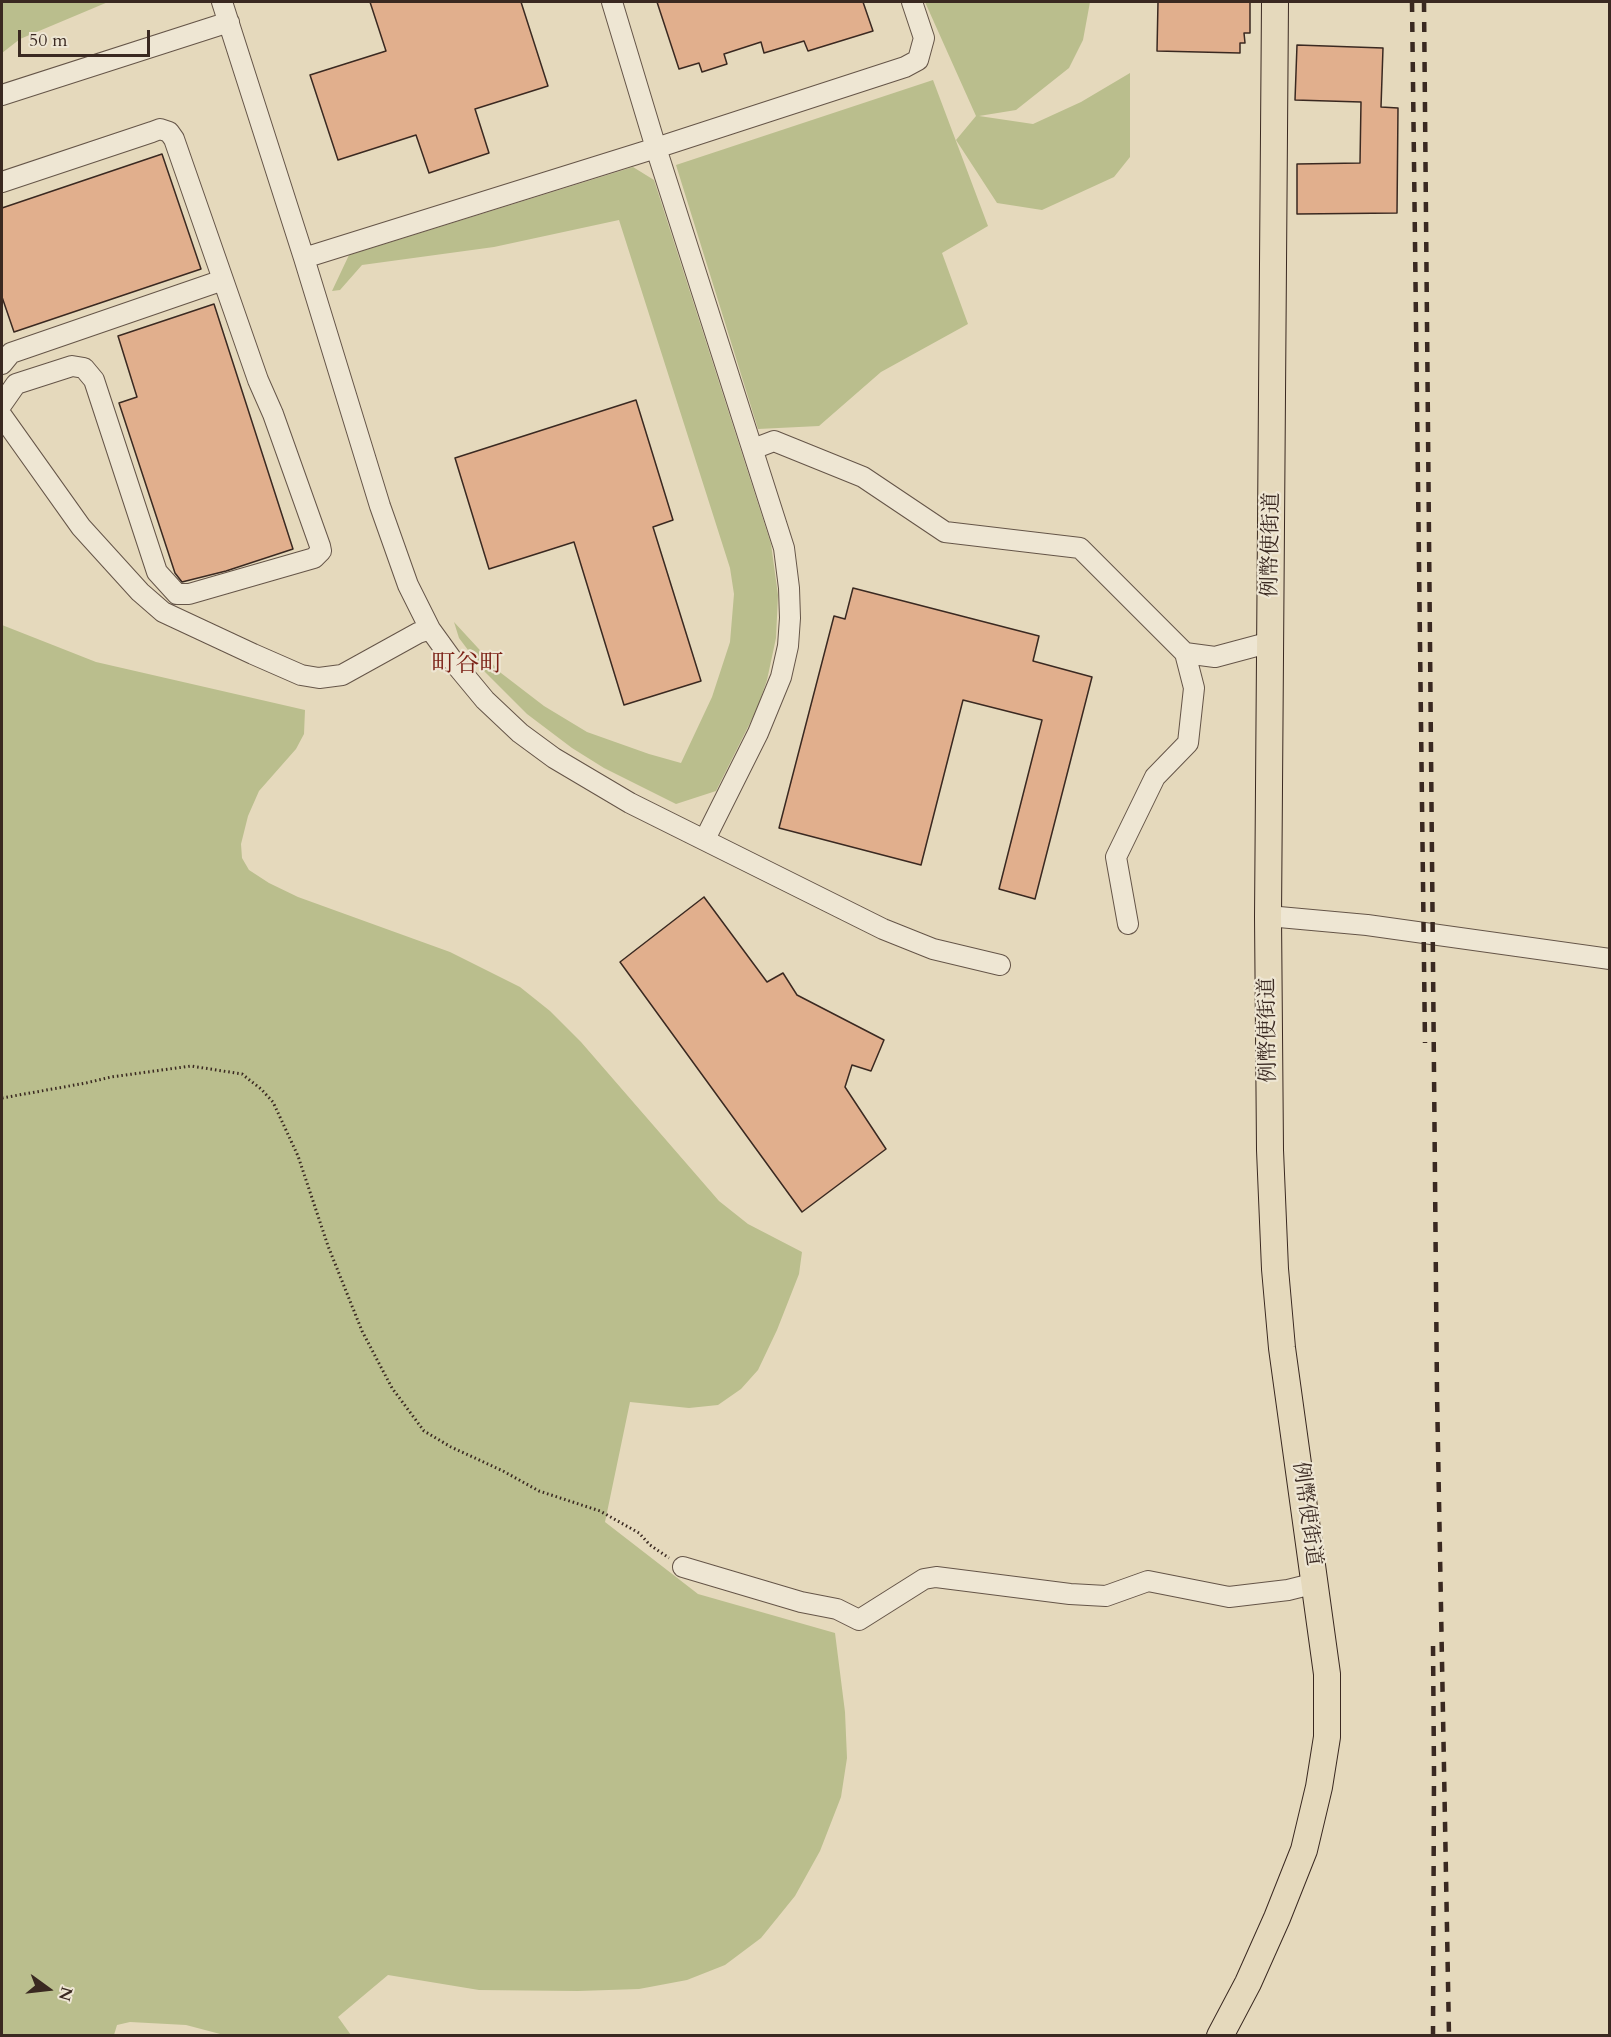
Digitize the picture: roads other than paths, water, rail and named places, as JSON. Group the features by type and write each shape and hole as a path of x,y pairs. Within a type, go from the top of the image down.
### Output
{"main road":[{"name":"例幣使街道","path":"1220,2036 1248,1983 1304,1850 1319,1787 1327,1737 1327,1674 1282,1348 1275,1269 1270,1150 1268,916 1275,2"}],"street":[{"path":"222,2 380,506 408,585 430,629 456,666 485,700 520,733 554,758 630,802 883,928 933,950 1000,965"},
{"path":"612,2 656,148 784,548 789,588 788,646 781,677 758,733 705,839"},
{"path":"304,258 905,67 918,60 924,38 912,2"},
{"path":"2,95 229,22"},
{"path":"2,183 160,129 168,132 174,139 258,380 273,414 321,551 314,558 189,594 177,594 157,572 94,380 84,368 72,366 16,384 2,404"},
{"path":"2,364 11,353 223,280"},
{"path":"2,416 81,527 140,592 163,612 302,675 319,678 342,675 418,633 430,629"},
{"path":"753,449 774,441 863,477 945,532 1080,548 1185,652 1194,688 1188,743 1155,777 1116,857 1128,924"},
{"path":"1185,652 1215,657 1271,642"},
{"path":"1268,916 1367,925 1610,959"},
{"path":"683,1567 801,1602 837,1609 859,1620 924,1579 936,1577 1070,1594 1106,1596 1148,1581 1229,1597 1288,1590 1316,1583"}],"railway":[{"path":"1412,2 1425,1043"},
{"path":"1424,2 1437,1393 1449,2036"},
{"path":"1433,1643 1433,2036"}],"district":[{"name":"町谷町","path":"467,665"}]}
